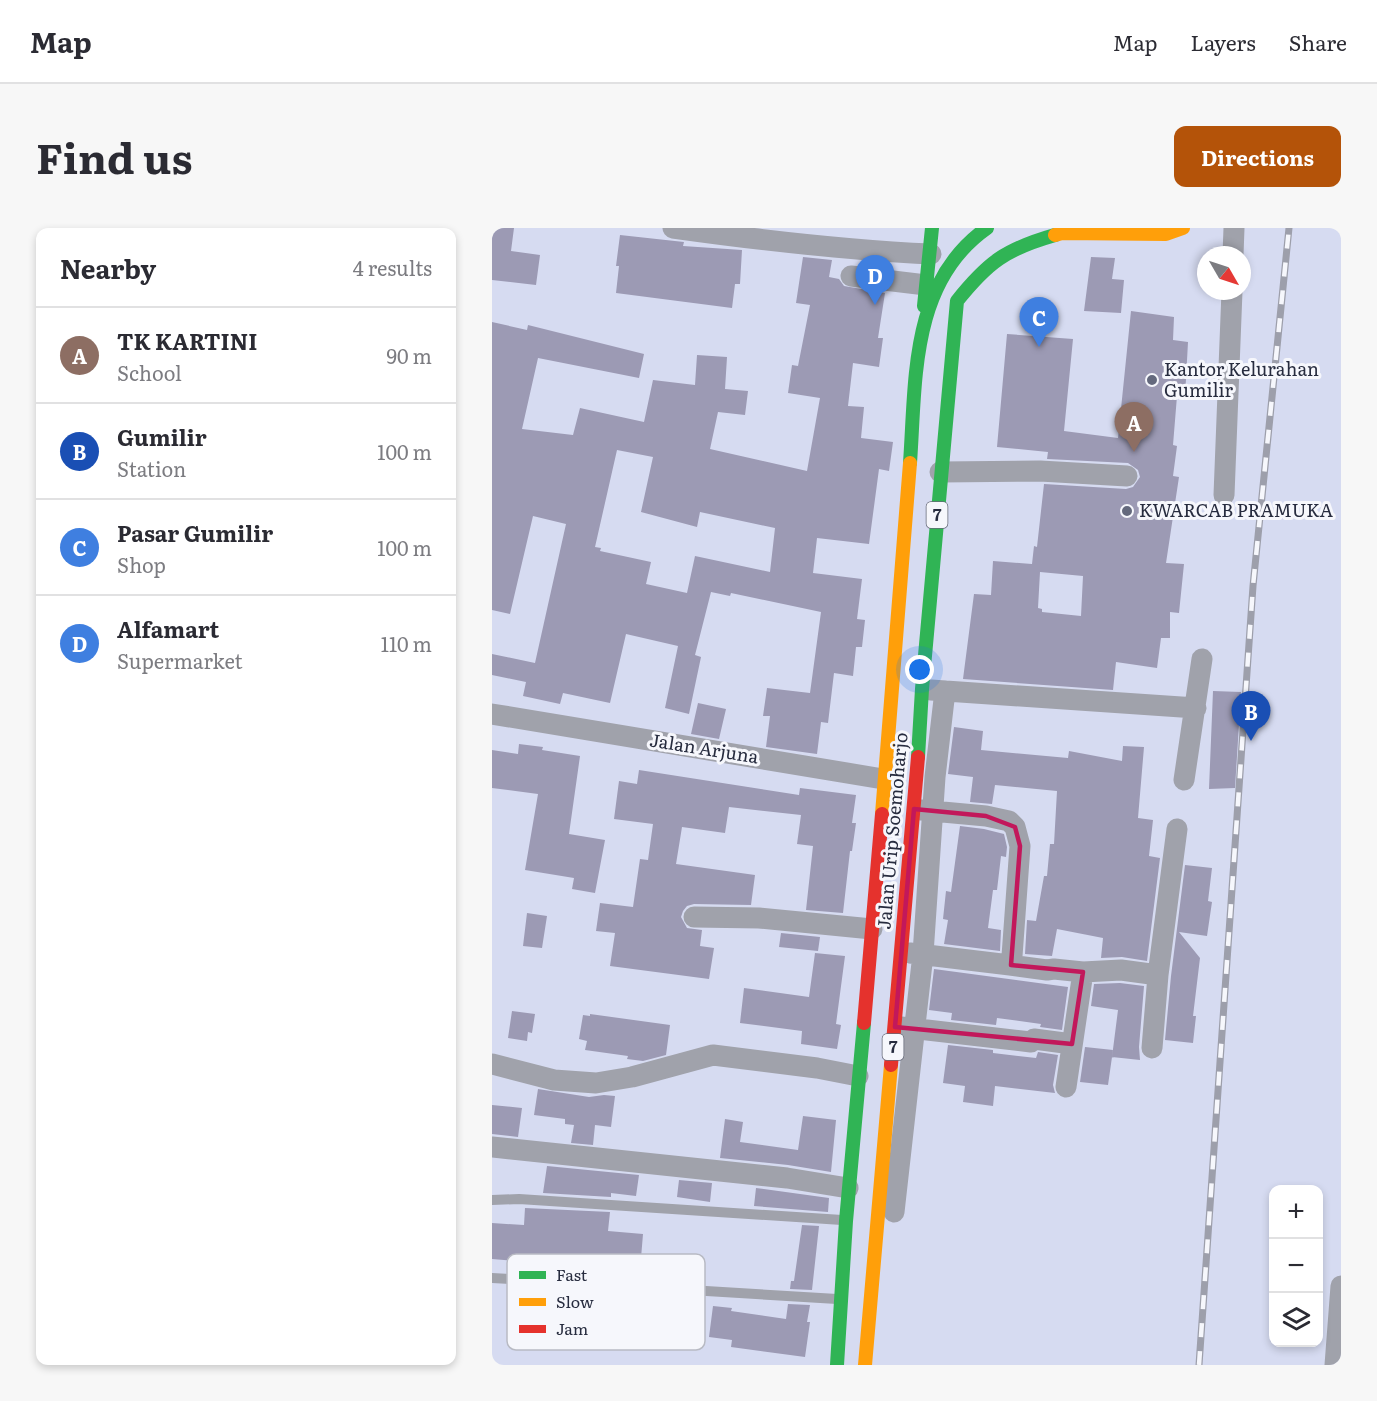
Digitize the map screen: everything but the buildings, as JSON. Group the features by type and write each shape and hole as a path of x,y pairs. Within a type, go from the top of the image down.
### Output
{"main road":[{"path":"919,344 931,254 932,228"},
{"name":"7","path":"919,344 934,291 949,265 973,233 987,228"},
{"path":"1024,231 1166,234 1184,228"},
{"name":"Jalan Urip Soemoharjo","path":"865,1365 905,1027 901,952 924,810 916,783 940,472 957,301 973,233"},
{"path":"957,301 979,274 1006,252 1062,233"},
{"name":"Jalan Urip Soemoharjo","path":"881,779 919,344"},
{"path":"834,1299 837,1365"}],"street":[{"path":"673,228 875,252 931,254"},
{"path":"1233,246 1234,228"},
{"path":"851,276 926,285"},
{"path":"1224,495 1232,300"},
{"path":"940,472 1040,471 1127,477"},
{"path":"1184,780 1202,658"},
{"path":"922,689 1196,708"},
{"path":"878,1365 905,1027 923,954 924,810 935,777 945,692"},
{"name":"Jalan Arjuna","path":"492,714 916,783"},
{"path":"822,1365 834,1299 881,779"},
{"path":"924,810 986,816 1009,821 1016,827 1020,846 1010,965"},
{"path":"1152,1048 1158,975 1177,829"},
{"path":"694,917 759,918 867,929"},
{"path":"901,952 1083,972 1121,970 1158,975"},
{"path":"1066,1087 1083,972"},
{"path":"905,1027 1031,1042 1034,1039 1072,1044"},
{"path":"492,1064 554,1080 596,1083 632,1077 713,1055 817,1068 854,1076"},
{"path":"492,1147 787,1178 844,1187"},
{"path":"1335,1365 1341,1286"}],"lane":[{"path":"492,1200 519,1199 841,1220"},
{"path":"492,1278 507,1279"},
{"path":"705,1291 834,1299"}],"highlighted area":[{"path":"914,809 986,816 1015,827 1020,846 1011,965 1083,972 1072,1044 895,1027"}],"railway":[{"path":"1199,1365 1253,586 1289,228"}],"traffic: fast":[{"path":"924,306 932,228"},
{"path":"910,463 917,366 930,304 943,276 962,250 987,228"},
{"path":"918,757 922,689 957,301 978,276 999,259 1023,246 1055,235"},
{"path":"837,1365 846,1221 864,1023"}],"traffic: slow":[{"path":"1055,235 1062,233 1166,234 1183,228"},
{"path":"882,814 910,463"},
{"path":"865,1365 891,1065"}],"traffic: jam":[{"path":"891,1065 918,757"},
{"path":"864,1023 882,814"}],"place":[{"name":"Alfamart","path":"875,305"},
{"name":"Pasar Gumilir","path":"1039,347"},
{"name":"Kantor Kelurahan Gumilir","path":"1152,380"},
{"name":"TK KARTINI","path":"1134,452"},
{"name":"KWARCAB PRAMUKA","path":"1127,511"},
{"name":"Gumilir","path":"1251,741"}]}
